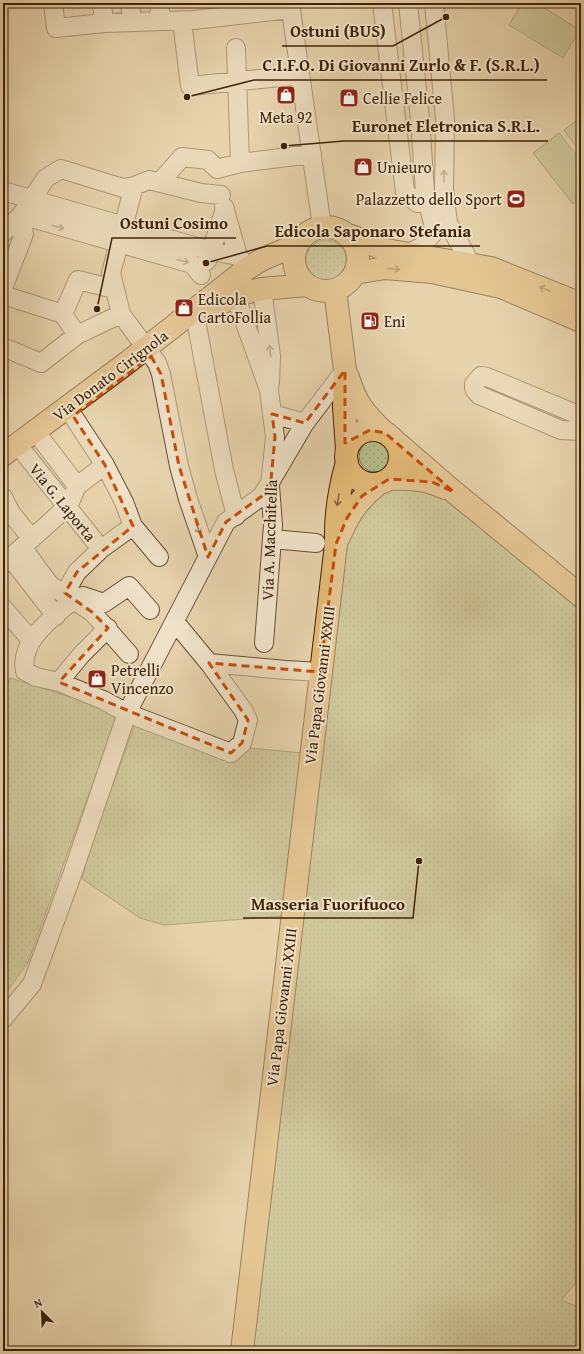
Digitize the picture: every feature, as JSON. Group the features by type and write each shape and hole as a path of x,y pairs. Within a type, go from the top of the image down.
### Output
{"main road":[{"path":"346,234 351,239 357,252 357,266 355,273 346,284 335,290 325,291 307,285 300,279 294,262 298,244 304,236 312,230 322,227 334,229 386,250 491,268 581,304"},
{"name":"Via Donato Cirignola","path":"3,470 73,416 148,352 196,320 224,295 243,262 261,260 298,244"},
{"path":"355,273 384,268 432,272 501,287 581,321"},
{"name":"Via Donato Cirignola","path":"3,455 148,352 224,295 307,285"},
{"name":"Via Papa Giovanni XXIII","path":"335,290 346,370 354,396 365,414 454,492"},
{"name":"Via Papa Giovanni XXIII","path":"242,1351 320,672 326,544 335,520 347,456 344,408 346,370"},
{"path":"383,481 399,465 399,448 390,437 378,430 362,432 353,440 347,456 354,477 361,482 383,481 409,478 432,482 454,492 581,596"},
{"name":"Via Papa Giovanni XXIII","path":"326,544 362,496 383,481"}],"street":[{"path":"53,3 56,28 104,23 182,21 290,6 322,227"},
{"path":"102,3 104,23"},
{"path":"130,3 132,22"},
{"path":"159,3 159,21"},
{"path":"382,3 405,192 417,203 445,203"},
{"path":"408,3 425,192 434,231 422,246 408,254"},
{"path":"434,3 445,119 445,203 448,223 472,264"},
{"path":"182,21 190,86 300,75"},
{"path":"236,48 240,163"},
{"path":"217,169 240,163 312,154"},
{"path":"160,182 182,157 208,160 217,169 223,202 243,262"},
{"path":"3,233 21,215 30,199 46,178 61,169 122,188 134,186 149,180 160,182 201,193 223,202"},
{"path":"134,186 111,273 114,289 121,314 148,352 161,374 179,466 188,499 208,557"},
{"path":"3,191 30,199 192,264 201,275 224,295 269,390"},
{"path":"201,275 211,251 223,202"},
{"path":"21,215 120,235 211,251 243,262"},
{"path":"3,288 24,234 21,215"},
{"path":"63,314 78,280 114,289"},
{"path":"262,290 271,356 272,371 269,390"},
{"path":"3,295 63,314 77,335"},
{"path":"3,347 41,363 77,335 121,314"},
{"path":"196,320 224,470 236,516"},
{"path":"3,1019 32,984 74,872 127,713 226,522 262,496 305,423 346,370"},
{"path":"581,416 487,376 481,376 474,384 474,389 479,395 561,430 581,431"},
{"name":"Via A. Macchitella","path":"264,642 273,525 271,480 275,437 269,390"},
{"path":"272,414 305,423"},
{"path":"73,416 105,465 124,502 132,526 159,557"},
{"path":"42,440 77,486"},
{"name":"Via G. Laporta","path":"25,454 101,549"},
{"path":"17,552 66,506 71,500 77,486 105,465"},
{"path":"3,497 17,552 56,616"},
{"path":"132,526 101,549 77,572 69,596 56,616 31,640 23,660 25,671 36,677 59,682 103,700 127,713 231,754 242,743 248,720 243,710 209,663 174,622"},
{"path":"272,539 326,544"},
{"path":"17,552 50,585 92,612 108,628 129,654"},
{"path":"69,596 83,596 104,603 129,586 150,610"},
{"path":"3,608 31,640"},
{"path":"59,682 81,655 108,628"},
{"path":"209,663 320,672"}],"highlighted area":[{"path":"151,356 161,374 179,466 208,557 226,522 262,496 271,480 275,437 272,414 305,423 345,370 345,443 370,430 385,433 454,492 432,482 389,479 362,496 347,518 336,544 320,672 209,663 248,720 242,743 231,753 59,682 108,628 92,612 65,593 77,572 133,526 105,465 73,416"}],"green space":[{"path":"522,3 536,3 580,30 563,58 509,25"},
{"path":"581,117 581,153 564,130"},
{"path":"559,133 581,161 581,198 573,204 533,153"},
{"path":"330,240 337,243 343,249 346,260 345,268 337,277 330,280 322,280 315,277 307,268 306,256 309,249 318,241"},
{"path":"375,440 386,445 391,456 386,467 375,472 364,467 359,456 364,445"},
{"path":"411,483 454,499 581,607 581,1277 561,1300 581,1308 581,1351 247,1351 347,543 355,516 390,487"},
{"path":"10,678 112,710 115,722 28,962 3,997 3,696"},
{"path":"136,721 234,756 250,748 303,753 285,916 164,925 140,918 82,879 90,848"}],"place":[{"name":"Ostuni (BUS)","path":"446,17"},
{"name":"Meta 92","path":"286,95"},
{"name":"C.I.F.O. Di Giovanni Zurlo & F. (S.R.L.)","path":"187,97"},
{"name":"Cellie Felice","path":"349,98"},
{"name":"Euronet Eletronica S.R.L.","path":"284,146"},
{"name":"Unieuro","path":"363,167"},
{"name":"Palazzetto dello Sport","path":"516,199"},
{"name":"Edicola Saponaro Stefania","path":"206,263"},
{"name":"Edicola CartoFollia","path":"184,308"},
{"name":"Ostuni Cosimo","path":"97,309"},
{"name":"Eni","path":"370,321"},
{"name":"Petrelli Vincenzo","path":"97,679"},
{"name":"Masseria Fuorifuoco","path":"419,861"}]}
